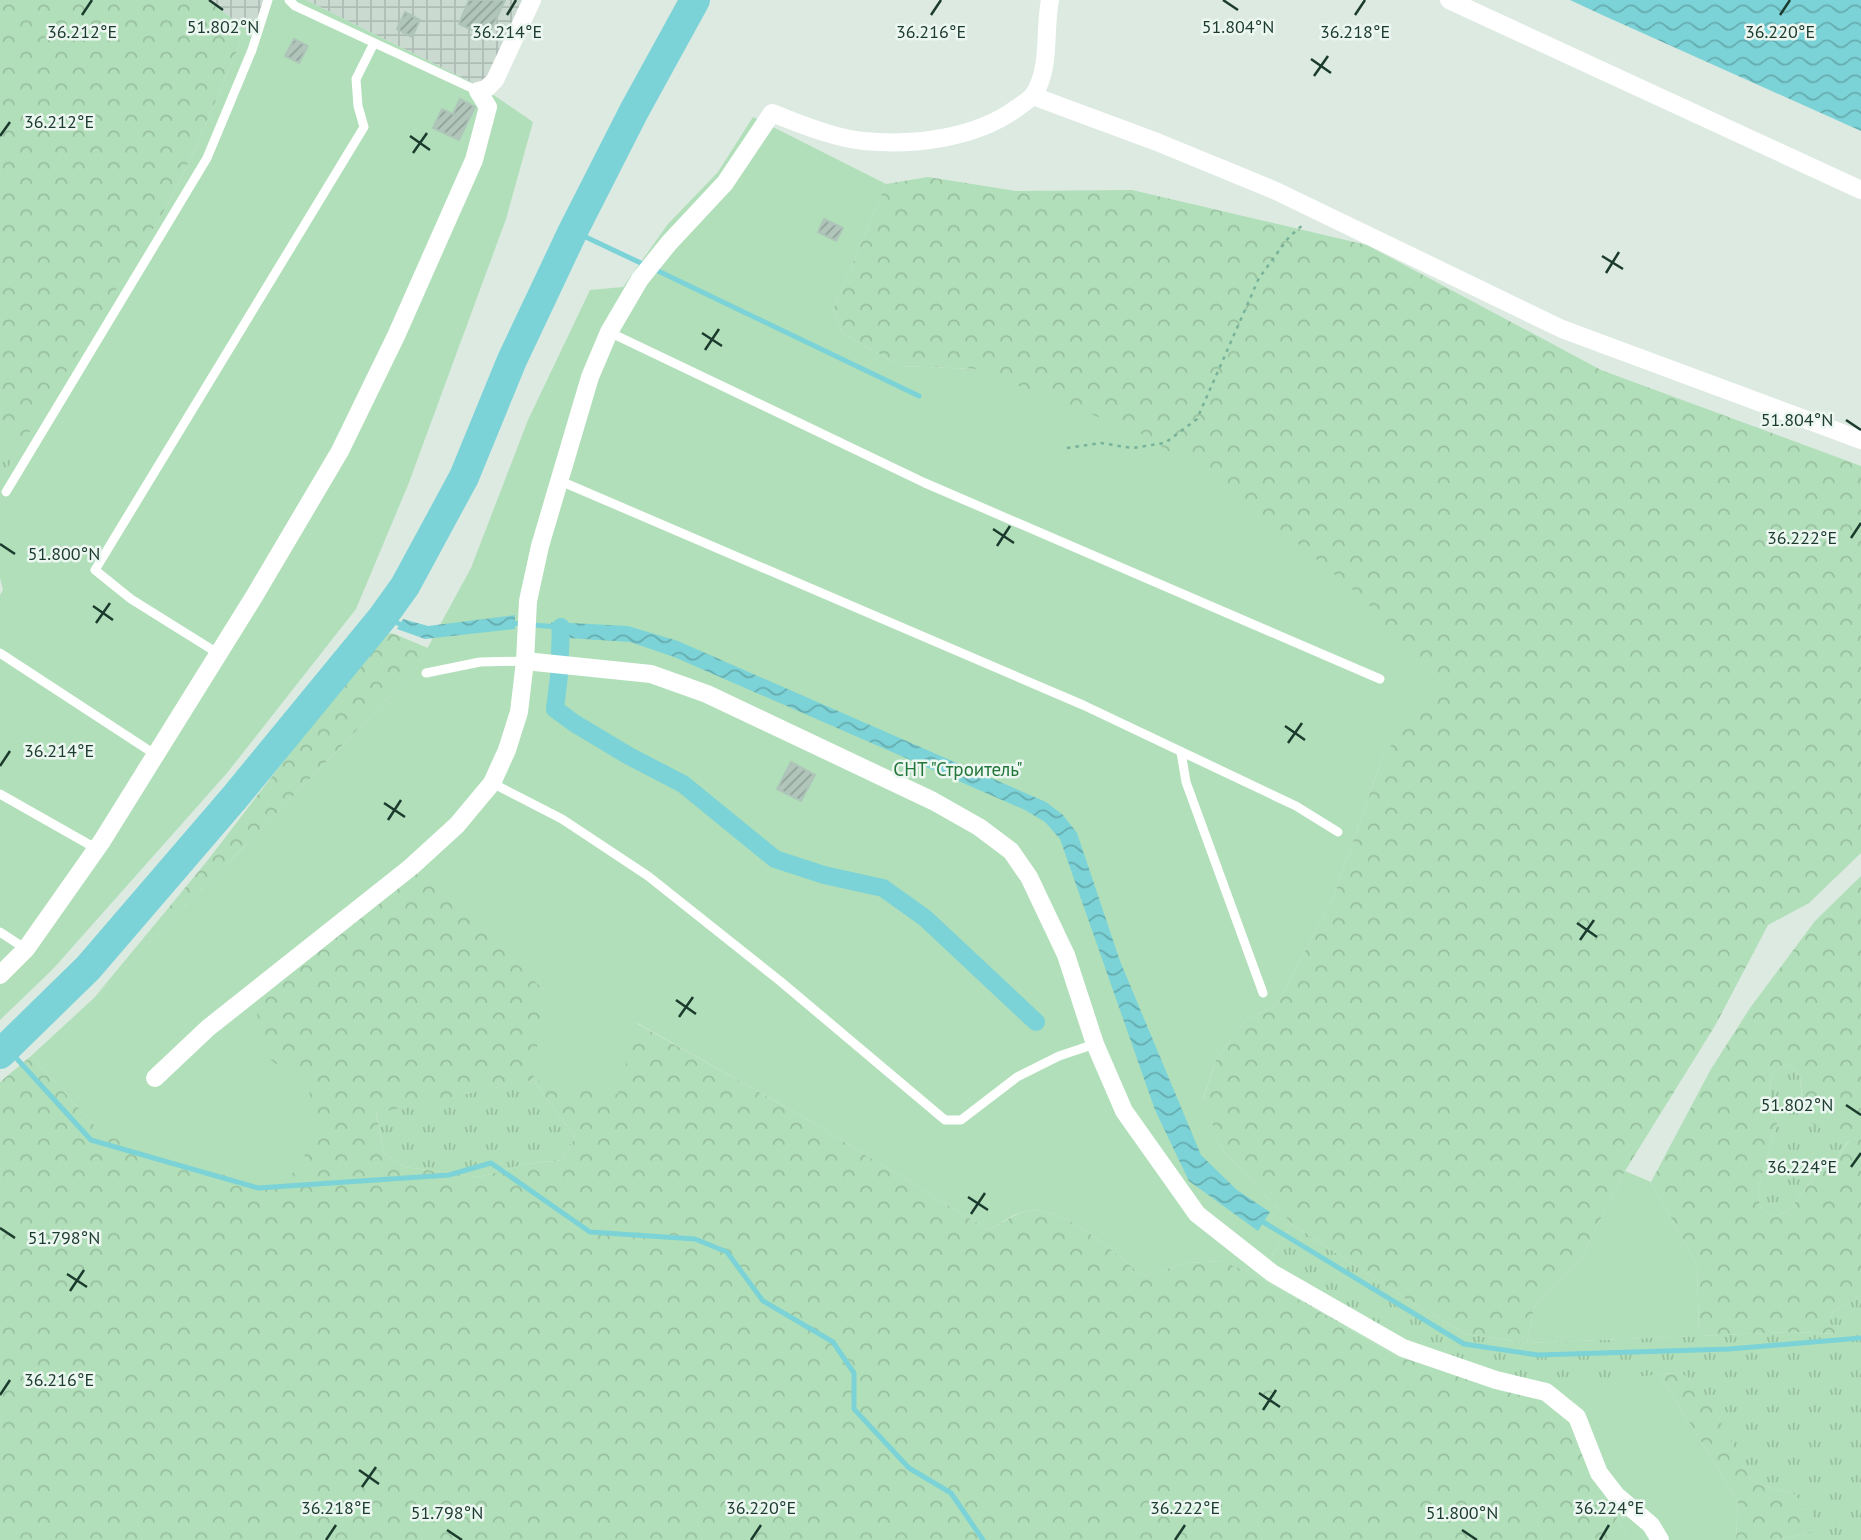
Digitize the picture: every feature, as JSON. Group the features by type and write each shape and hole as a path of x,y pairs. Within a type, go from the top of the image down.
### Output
{"street":[{"path":"0,975 26,949 97,849 340,451 396,336 474,160 488,107 478,90 486,89 495,80 532,0"},
{"path":"155,1078 208,1028 411,867 457,825 492,783 507,750 519,712 528,601 540,546 590,377 608,332 640,279 669,243 725,183 772,113 813,128 863,141 923,141 974,131 1003,118 1033,96 1042,78 1050,0"},
{"path":"1449,0 1861,190"},
{"path":"1033,96 1157,142 1276,191 1562,329 1861,440"},
{"path":"525,662 651,674 707,694 933,801 979,827 1011,851 1029,877 1066,955 1095,1044 1124,1111 1197,1214 1272,1273 1403,1348 1496,1380 1546,1392 1577,1417 1599,1473 1616,1495 1651,1525 1660,1540"}],"lane":[{"path":"6,492 207,158 252,50 268,0"},
{"path":"289,0 295,6 478,90"},
{"path":"219,653 131,598 95,570 364,127 358,106 356,79 374,43"},
{"path":"608,332 926,483 1380,679"},
{"path":"558,480 1083,705 1296,806 1338,832"},
{"path":"0,653 156,755"},
{"path":"426,673 480,663 525,662"},
{"path":"1181,752 1186,782 1263,993"},
{"path":"492,783 562,819 648,876 780,981 945,1120 961,1120 1017,1077 1059,1056 1095,1044"},
{"path":"0,794 97,849"},
{"path":"0,932 26,949"}],"path":[{"path":"1068,448 1101,443 1132,448 1165,443 1196,419 1259,278 1289,237 1318,211"}],"shaded area":[{"path":"207,0 273,0 246,29"},
{"path":"306,0 527,0 485,89"}],"green space":[{"path":"0,0 207,0 246,29 198,143 166,208 25,441 2,444 0,443"},
{"path":"273,0 306,0 485,89 533,122 506,219 408,485 356,609 227,773 53,969 0,1020 0,595 3,590 0,578 0,480 166,208 198,143 246,29"},
{"name":"СНТ \"Строитель\"","path":"753,117 886,184 833,310 842,333 901,366 976,369 1144,435 1255,508 1364,599 1435,686 1383,756 1335,893 1277,1005 1247,1019 1216,1060 1203,1099 1221,1148 1292,1224 1259,1277 1222,1261 1186,1263 1143,1276 1103,1243 1070,1221 1038,1210 1019,1213 989,1230 800,1115 637,1023 618,1094 533,1080 544,990 421,870 254,1002 268,1058 307,1086 317,1115 301,1167 279,1183 162,1165 96,1127 31,1056 94,998 416,669 471,568 528,420 590,290 623,287 668,224 718,172"},
{"path":"928,177 1016,191 1132,190 1367,245 1601,370 1861,466 1861,853 1809,903 1768,925 1716,1024 1625,1171 1581,1258 1535,1304 1527,1343 1466,1334 1409,1301 1292,1224 1221,1148 1203,1100 1216,1060 1247,1019 1277,1005 1335,893 1383,756 1434,685 976,369 901,366 842,333 833,310 886,184"},
{"path":"25,441 0,480 0,443"},
{"path":"392,633 428,648 416,669 94,998 208,860 380,635"},
{"path":"421,869 544,990 636,1023 800,1115 989,1230 1023,1212 1038,1210 1070,1221 1103,1243 1143,1276 1186,1263 1223,1261 1259,1277 1396,1356 1542,1400 1560,1413 1627,1540 0,1540 0,1082 31,1056 96,1127 307,1086 268,1059 253,1002","holes":["533,1080 575,1137 563,1160 526,1164 480,1177 405,1167 384,1154 376,1113"]},
{"path":"1861,876 1861,1296 1833,1311 1829,1322 1839,1334 1791,1332 1699,1336 1697,1265 1651,1182 1711,1069 1750,1008 1815,921","holes":["1787,1063 1800,1076 1803,1104 1810,1120 1823,1130 1849,1141 1836,1160 1821,1167 1789,1211 1773,1217 1760,1206 1758,1189 1777,1124 1769,1091 1772,1073"]},
{"path":"1787,1063 1800,1076 1803,1111 1849,1140 1836,1160 1821,1167 1789,1211 1773,1217 1760,1206 1758,1189 1777,1124 1769,1091 1772,1073"},
{"path":"533,1080 575,1137 563,1160 526,1164 480,1177 405,1167 384,1154 376,1112"},
{"path":"1625,1171 1651,1182 1697,1265 1699,1336 1527,1343 1535,1304 1581,1258"},
{"path":"1292,1224 1409,1301 1466,1334 1527,1343 1791,1332 1838,1334 1829,1322 1833,1311 1861,1296 1861,1540 1776,1540 1811,1533 1794,1494 1751,1480 1711,1404 1682,1373 1659,1374 1560,1413 1542,1400 1396,1356 1259,1277"},
{"path":"1682,1373 1711,1403 1751,1480 1794,1494 1814,1515 1811,1533 1776,1540 1736,1540 1738,1501 1659,1374"},
{"path":"1659,1374 1738,1501 1736,1540 1627,1540 1560,1413 1571,1386"}],"water":[{"path":"1570,0 1861,0 1861,131 1600,14"},
{"path":"515,615 515,629 425,639 397,629 403,619 428,626"},
{"path":"551,622 628,626 678,641 1046,802 1063,815 1077,833 1120,961 1201,1155 1237,1190 1270,1212 1258,1231 1189,1181 1155,1110 1060,839 1045,822 1025,810 674,657 630,642 552,637"}],"building":[{"path":"469,0 505,0 488,37 459,24"},
{"path":"405,12 420,20 412,37 397,29"},
{"path":"294,39 308,46 299,63 285,56"},
{"path":"460,99 475,107 459,140 433,128 442,109 453,114"},
{"path":"824,219 843,228 836,241 818,232"},
{"path":"791,762 815,775 801,801 777,789"}],"waterway":[{"path":"0,1054 88,968 235,797 382,618 405,586 464,477 512,360 573,231 634,111 695,0"},
{"path":"573,231 645,265"},
{"path":"654,269 919,396"},
{"path":"382,618 406,626"},
{"path":"509,623 558,627"},
{"path":"561,627 555,709 629,756 683,784 775,859 824,875 883,888 925,918 1036,1022"},
{"path":"7,1048 91,1140 258,1188 449,1175 491,1163 590,1232 695,1239 727,1252 763,1301 833,1342 854,1373 854,1409 909,1468 951,1493 983,1540"},
{"path":"1260,1220 1464,1344 1538,1355 1729,1349 1861,1338"}]}
